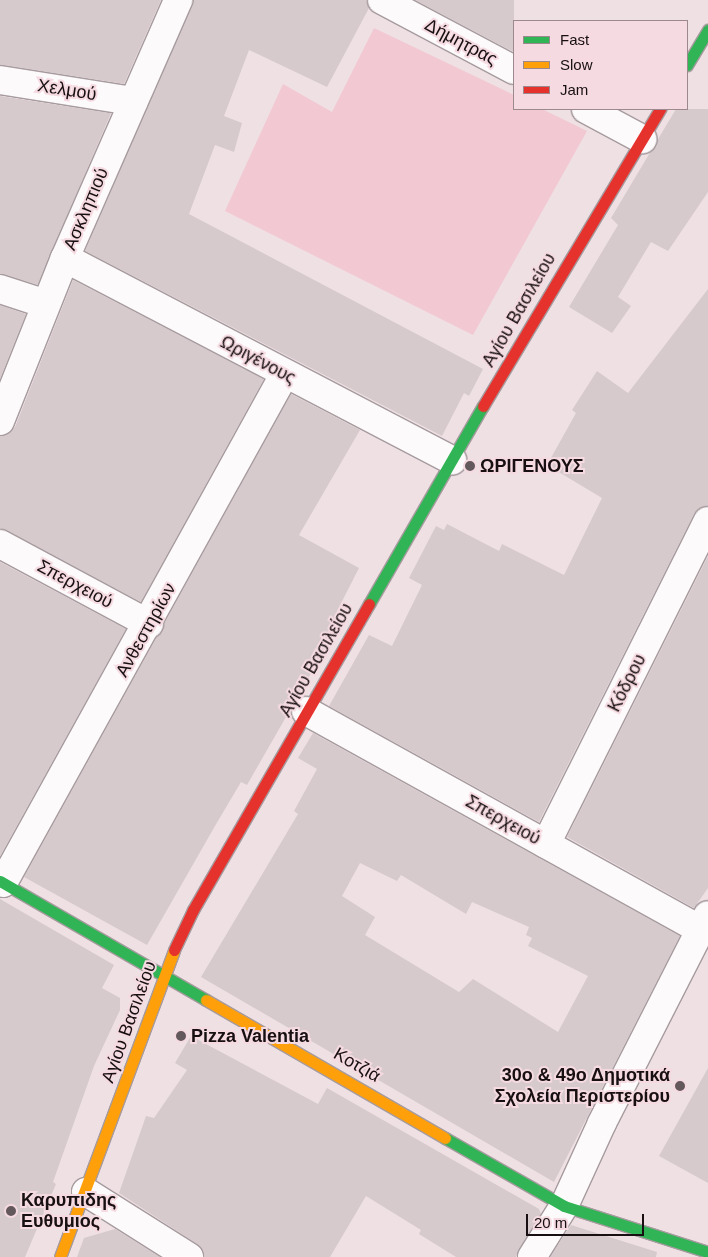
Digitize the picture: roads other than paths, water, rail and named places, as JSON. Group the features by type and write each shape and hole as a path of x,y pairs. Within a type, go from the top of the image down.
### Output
{"street":[{"name":"Ασκληπιού","path":"0,421 65,258 178,0"},
{"name":"Δήμητρας","path":"382,0 513,69"},
{"path":"688,63 708,30"},
{"name":"Χελμού","path":"0,80 133,101"},
{"path":"588,110 642,139"},
{"name":"Αγίου Βασιλείου","path":"60,1257 86,1192 164,973 193,910 452,460 659,110"},
{"name":"Ωριγένους","path":"65,258 284,375 452,460"},
{"path":"0,289 46,304"},
{"name":"Ανθεστηρίων","path":"1,882 149,624 284,375"},
{"name":"Κόδρου","path":"546,844 708,521"},
{"name":"Σπερχειού","path":"0,544 149,624"},
{"name":"Σπερχειού","path":"306,711 546,844 704,922"},
{"name":"Κοτζιά","path":"1,882 164,973 564,1206 708,1252"},
{"path":"532,1257 564,1206 704,922"},
{"path":"86,1192 189,1257"}],"place":[{"name":"ΩΡΙΓΕΝΟΥΣ","path":"470,466"},
{"name":"Pizza Valentia","path":"181,1036"},
{"name":"30ο & 49ο Δημοτικά Σχολεία Περιστερίου","path":"680,1086"},
{"name":"Καρυπιδης Ευθυμιος","path":"11,1211"}]}
